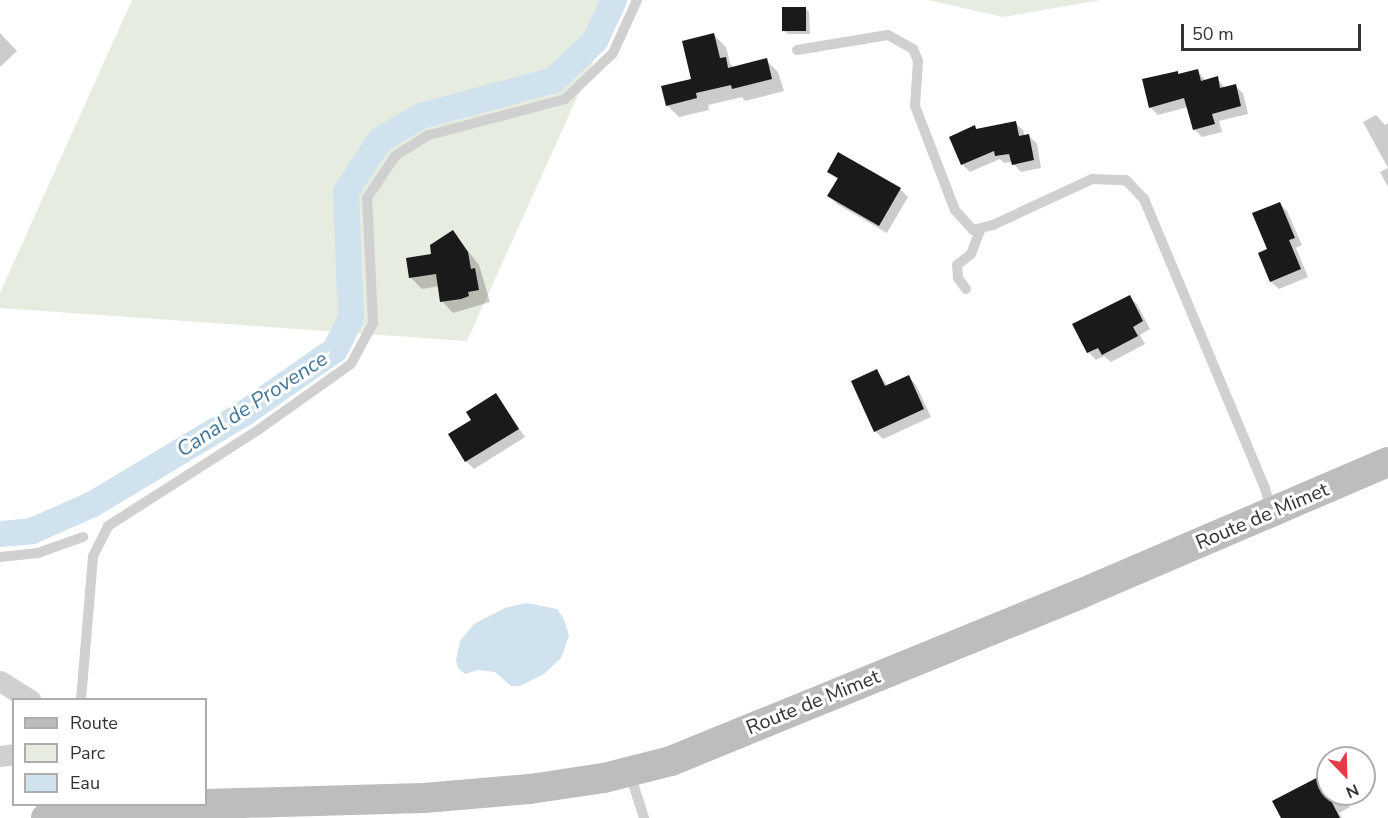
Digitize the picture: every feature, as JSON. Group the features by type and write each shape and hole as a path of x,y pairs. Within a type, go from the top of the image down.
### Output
{"main road":[{"name":"Route de Mimet","path":"207,804 424,798 530,789 671,761 1080,594 1388,462"},
{"path":"46,818 176,806"}],"street":[{"path":"0,681 29,698"}],"lane":[{"path":"81,698 93,556 108,526 258,430 351,364 373,323 367,198 395,156 429,135 565,99 613,53 637,0"},
{"path":"797,50 888,35 913,49 918,61 915,106 955,210 973,230 993,225 1092,179 1126,180 1144,199 1265,488 1271,512"},
{"path":"966,289 958,278 957,265 971,254 981,228"},
{"path":"0,557 38,553 83,537"},
{"path":"629,771 644,818"}],"green space":[{"path":"132,0 621,0 467,341 0,308 0,293"},
{"path":"928,0 1101,0 1003,17"}],"water":[{"path":"527,603 557,609 564,619 569,636 561,658 544,674 520,686 511,686 495,672 478,670 465,674 458,668 456,660 460,641 474,624 505,608"}],"building":[{"path":"782,7 806,7 806,31 782,31"},
{"path":"714,33 720,58 726,57 728,68 767,58 772,79 732,89 731,85 696,93 697,98 666,106 661,86 691,79 682,41"},
{"path":"1198,69 1201,81 1218,76 1220,88 1236,84 1241,106 1212,114 1215,124 1193,130 1184,98 1149,108 1142,79"},
{"path":"1016,121 1019,136 1029,134 1034,160 1012,165 1009,154 995,156 994,151 961,165 949,137 975,125 976,129"},
{"path":"838,152 901,188 879,226 827,196 838,178 827,172"},
{"path":"1280,202 1295,238 1289,240 1301,269 1270,282 1258,253 1267,249 1252,213"},
{"path":"453,230 468,252 471,269 475,268 479,290 468,292 469,296 461,299 440,302 436,274 409,278 406,258 431,254 430,245"},
{"path":"1130,295 1143,321 1133,327 1138,336 1102,355 1098,348 1087,353 1072,324"},
{"path":"877,369 885,386 909,375 924,409 874,432 851,381"},
{"path":"496,393 519,429 465,462 448,434 471,420 466,412"},
{"path":"1316,778 1316,806 1334,806 1340,818 1281,818 1272,801"}],"waterway":[{"name":"Canal de Provence","path":"0,534 32,531 93,504 246,412 335,350 351,318 346,192 380,140 421,116 554,80 595,41 614,0"}]}
